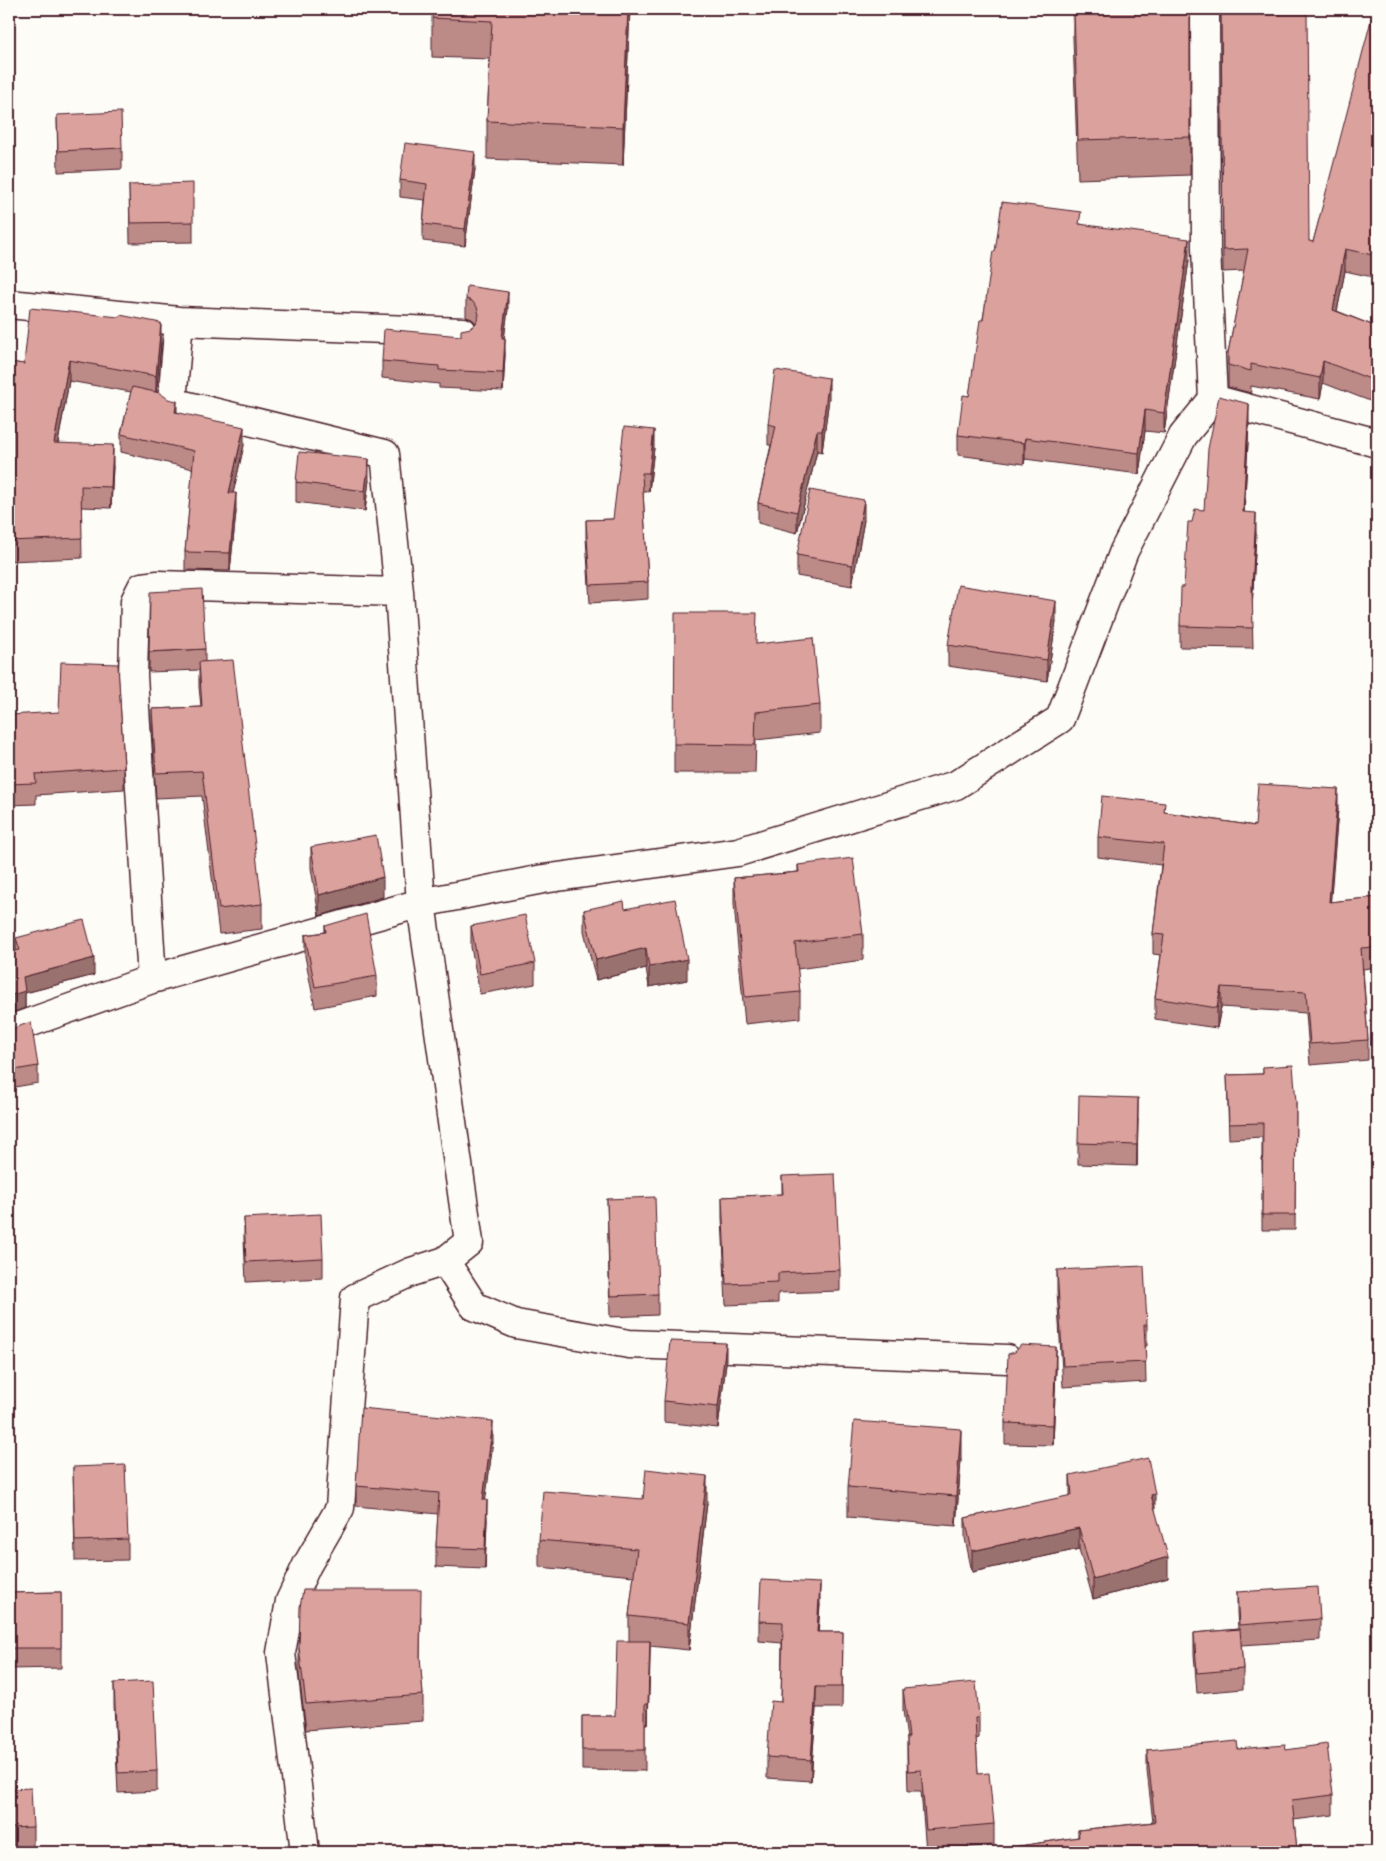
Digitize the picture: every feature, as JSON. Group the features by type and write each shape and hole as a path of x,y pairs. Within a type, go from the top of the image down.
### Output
{"street":[{"path":"9,1030 152,979 421,902 543,879 738,852 956,785 1060,719 1124,551 1183,436 1213,400 1206,249 1205,9"},
{"path":"9,304 179,321 463,332"},
{"path":"179,321 172,402 385,454 399,592 421,902 469,1242 445,1261 411,1272 355,1298 340,1508 307,1565 290,1601 281,1653 305,1852"},
{"path":"1213,400 1377,443"},
{"path":"152,979 133,676 135,602 142,587 158,585 399,592"},
{"path":"445,1261 474,1306 516,1324 620,1342 1006,1359"}],"building":[{"path":"433,9 628,9 623,127 487,121 492,21 432,18"},
{"path":"1074,9 1190,9 1190,137 1078,140"},
{"path":"1221,9 1307,9 1309,241 1313,242 1374,9 1377,9 1377,256 1345,249 1333,310 1377,327 1377,360 1370,379 1323,361 1320,378 1251,364 1251,371 1228,365 1228,353 1248,249 1223,250"},
{"path":"121,112 122,148 58,151 57,115"},
{"path":"405,143 475,152 465,229 423,224 427,184 400,180"},
{"path":"193,183 193,222 130,223 129,185"},
{"path":"1002,202 1081,212 1079,224 1189,239 1164,413 1145,410 1139,453 1025,438 1024,443 958,435 963,395 969,396 980,320 983,320"},
{"path":"467,286 508,292 502,338 505,338 503,373 439,370 439,366 382,361 384,329 461,336 461,330 471,328 476,323 479,315 477,307 472,301 466,299"},
{"path":"30,308 119,317 120,315 161,323 156,376 69,360 54,443 113,445 111,487 81,486 82,538 9,541 9,362 24,364"},
{"path":"775,370 829,378 822,431 817,431 797,512 758,503 776,426 768,424"},
{"path":"132,387 160,393 168,399 177,401 175,412 244,427 229,493 236,493 230,553 185,552 194,451 121,434"},
{"path":"1219,396 1249,404 1243,512 1256,513 1252,589 1253,628 1180,626 1181,587 1184,587 1188,522 1192,522 1195,509 1204,510 1208,449"},
{"path":"624,427 654,430 649,473 642,473 648,582 590,585 586,520 613,519"},
{"path":"299,452 369,459 365,491 296,482"},
{"path":"810,490 864,500 852,565 797,555"},
{"path":"958,585 1056,601 1047,660 948,645"},
{"path":"202,589 205,649 149,652 150,592"},
{"path":"675,613 757,613 756,644 813,638 820,705 756,712 755,745 674,744"},
{"path":"233,660 262,904 219,909 202,771 156,773 152,709 202,707 199,662"},
{"path":"61,662 118,664 124,768 35,774 36,783 9,784 9,715 59,712"},
{"path":"1258,784 1338,789 1329,902 1377,897 1377,947 1361,948 1368,1040 1310,1044 1306,992 1221,987 1217,1008 1155,998 1164,935 1153,934 1164,844 1098,837 1102,796 1165,803 1164,812 1255,826"},
{"path":"376,835 383,877 319,895 311,847"},
{"path":"853,858 863,934 795,943 800,992 745,997 734,878 799,872 798,865"},
{"path":"675,899 687,959 649,967 646,948 596,960 584,910 624,901 625,909"},
{"path":"366,914 377,976 315,987 305,935 326,932 325,926"},
{"path":"525,915 535,963 480,974 471,926"},
{"path":"84,920 94,958 23,977 25,991 9,996 9,952 20,950 16,938"},
{"path":"31,1022 38,1066 9,1071 9,1028"},
{"path":"1293,1065 1296,1102 1295,1215 1262,1215 1263,1123 1229,1124 1227,1075 1263,1074 1263,1067"},
{"path":"1079,1096 1138,1098 1137,1145 1078,1143"},
{"path":"835,1174 840,1270 778,1273 778,1282 726,1284 722,1197 783,1194 782,1176"},
{"path":"655,1197 658,1294 610,1296 607,1199"},
{"path":"321,1214 323,1258 246,1262 244,1218"},
{"path":"1144,1266 1147,1325 1144,1325 1146,1362 1063,1366 1057,1270"},
{"path":"670,1341 726,1343 718,1407 664,1401"},
{"path":"1021,1345 1056,1347 1053,1425 1005,1423 1008,1354 1015,1352"},
{"path":"361,1408 493,1421 483,1500 487,1500 485,1549 436,1547 439,1493 356,1486"},
{"path":"854,1421 961,1429 956,1496 848,1487"},
{"path":"1148,1458 1155,1494 1151,1495 1168,1557 1093,1579 1079,1528 972,1551 965,1518 1072,1495 1070,1475"},
{"path":"125,1465 128,1539 75,1541 73,1467"},
{"path":"646,1469 707,1476 689,1623 629,1616 637,1549 539,1540 543,1491 643,1499"},
{"path":"761,1580 820,1583 817,1632 843,1632 842,1687 816,1687 811,1760 767,1757 771,1701 781,1702 783,1622 759,1621"},
{"path":"1318,1587 1320,1619 1239,1625 1237,1592"},
{"path":"303,1590 421,1590 420,1656 423,1695 306,1704 299,1648 300,1607"},
{"path":"61,1592 61,1648 9,1648 9,1593"},
{"path":"1240,1629 1243,1669 1197,1673 1194,1633"},
{"path":"617,1641 650,1641 648,1704 645,1704 645,1750 582,1750 582,1716 615,1716"},
{"path":"153,1681 157,1771 118,1773 114,1683"},
{"path":"976,1682 979,1718 975,1718 978,1774 989,1773 994,1824 926,1830 921,1770 908,1771 907,1737 909,1737 903,1689"},
{"path":"1237,1741 1238,1749 1285,1745 1286,1750 1327,1744 1333,1795 1292,1800 1297,1850 1277,1852 995,1852 994,1850 1079,1837 1078,1830 1155,1822 1147,1750"},
{"path":"31,1788 33,1827 9,1828 9,1789"}]}
